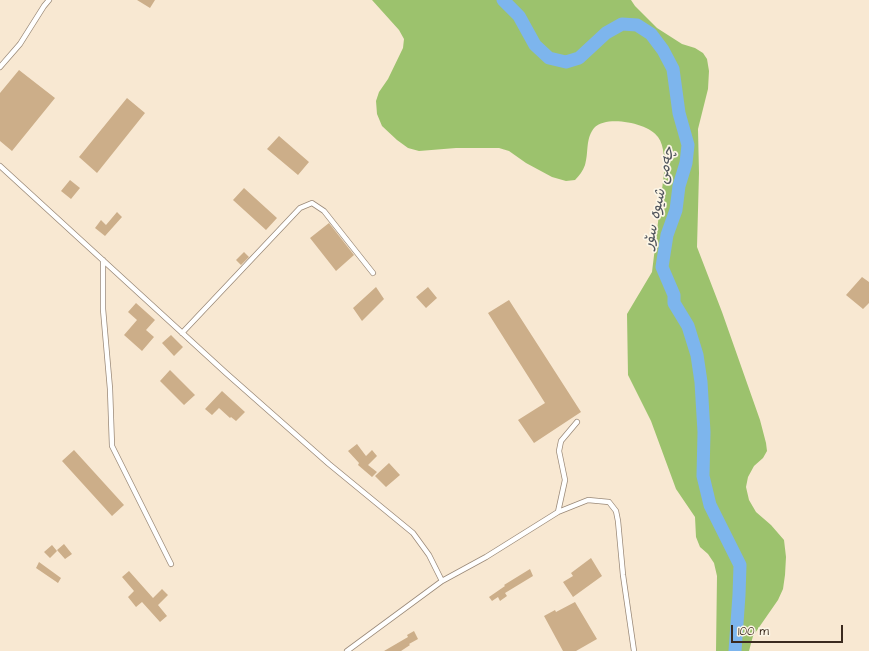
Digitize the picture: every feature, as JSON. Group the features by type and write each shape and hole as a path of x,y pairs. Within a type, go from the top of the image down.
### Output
{"lane":[{"path":"0,67 20,44 49,0"},
{"path":"0,166 226,374 329,464 413,533 429,555 442,581"},
{"path":"182,333 300,208 312,203 324,211 373,273"},
{"path":"103,260 103,309 110,389 112,446 171,564"},
{"path":"558,512 565,480 559,451 561,441 577,422"},
{"path":"347,651 442,581 486,557 558,512 588,500 609,502 616,511 623,575 634,651"}],"green space":[{"path":"372,0 631,0 657,28 682,44 695,48 703,53 707,59 709,71 708,89 698,129 699,173 697,247 722,312 760,420 766,443 767,451 763,458 754,466 748,477 746,487 749,500 756,512 771,525 784,540 786,557 783,589 778,600 753,636 749,651 716,651 717,576 714,563 708,554 700,547 696,537 695,517 676,489 651,421 628,375 627,314 652,272 664,173 664,154 658,137 646,128 628,122 618,121 601,123 595,127 590,136 585,165 582,171 575,180 566,181 552,177 526,163 509,151 499,148 456,148 419,151 408,148 382,126 377,114 376,101 379,92 388,79 403,48 404,39 399,30"}],"building":[{"path":"137,0 155,0 150,8"},
{"path":"19,70 55,98 12,151 0,141 0,93"},
{"path":"127,98 145,113 97,173 79,157"},
{"path":"279,136 309,162 298,175 267,149"},
{"path":"70,180 80,188 71,199 61,191"},
{"path":"244,188 277,218 266,230 233,200"},
{"path":"117,212 122,217 105,236 95,228 101,220 106,225"},
{"path":"329,223 354,255 336,271 310,238"},
{"path":"244,252 249,257 241,265 236,260"},
{"path":"862,277 869,282 869,303 863,309 846,295"},
{"path":"376,287 384,299 362,321 353,308"},
{"path":"428,287 437,298 426,308 416,297"},
{"path":"509,300 581,412 534,443 518,420 545,403 488,313"},
{"path":"136,303 155,320 146,330 154,337 142,351 124,335 137,320 128,312"},
{"path":"171,335 183,347 174,356 162,343"},
{"path":"170,370 195,395 184,405 160,381"},
{"path":"222,391 245,412 236,421 231,417 230,418 219,408 212,415 205,409"},
{"path":"357,444 366,456 372,450 377,456 368,465 377,472 372,477 358,465 359,463 348,451"},
{"path":"74,450 124,505 112,516 62,461"},
{"path":"389,463 400,475 386,487 375,476"},
{"path":"64,544 72,554 65,559 57,550"},
{"path":"52,545 57,551 50,558 44,552"},
{"path":"591,558 602,576 573,597 563,582 573,576 571,573"},
{"path":"39,562 61,578 58,583 36,568"},
{"path":"530,569 533,576 505,593 507,596 500,601 498,597 492,601 489,597 505,586 504,585"},
{"path":"129,571 153,598 162,589 168,595 158,605 167,616 160,622 142,602 136,607 128,597 134,591 122,577"},
{"path":"575,602 597,639 576,651 563,651 544,616 555,610 556,612"},
{"path":"414,631 418,639 401,651 384,651 408,637 407,635"}],"waterway":[{"name":"چەمی شیوە سۆر","path":"503,0 519,16 535,45 549,58 566,62 579,58 606,33 622,24 637,25 651,34 663,50 673,69 679,113 688,145 686,163 679,186 676,210 667,235 662,267 674,295 674,303 688,326 697,355 701,382 704,432 703,476 710,505 740,565 735,651"}]}
